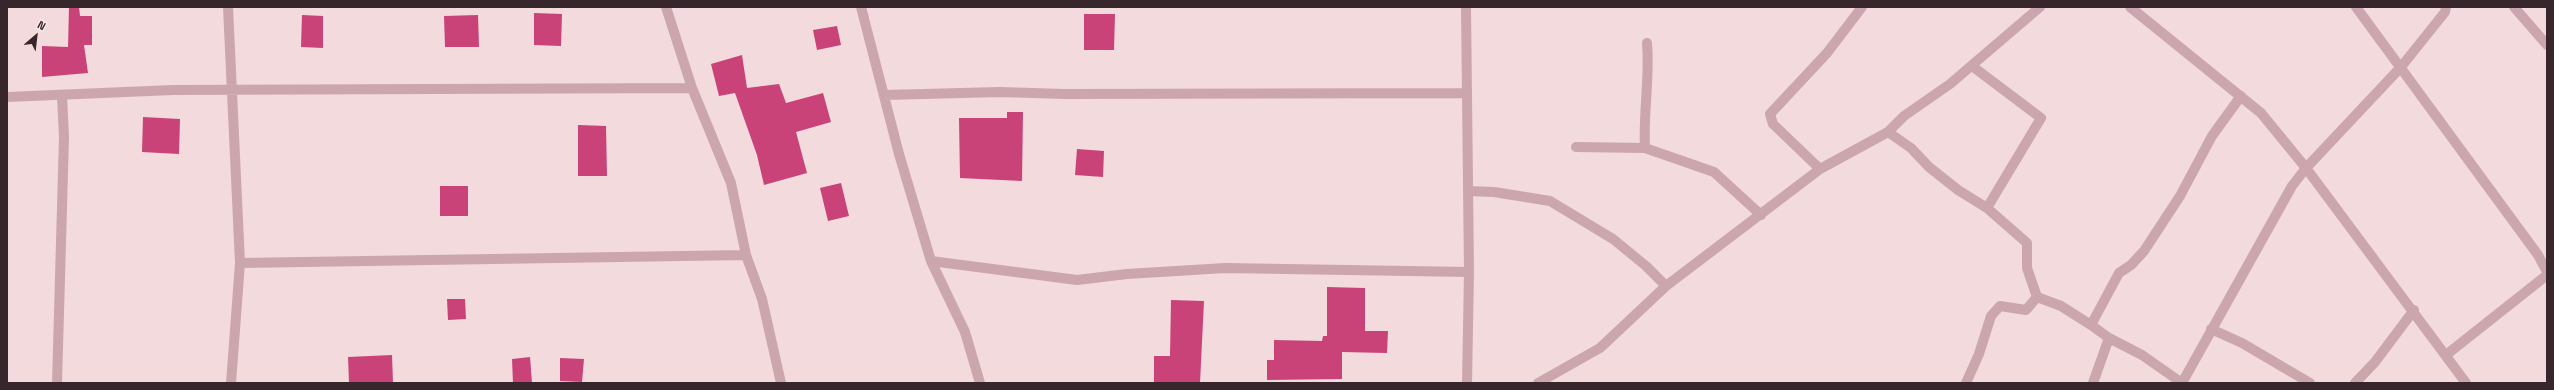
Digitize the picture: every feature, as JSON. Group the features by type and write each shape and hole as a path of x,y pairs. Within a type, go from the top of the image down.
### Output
{"street":[{"path":"228,7 230,91 240,263 231,383"},
{"path":"666,7 692,88 731,183 746,255 762,300 781,383"},
{"path":"861,7 899,154 931,260 966,332 980,383"},
{"path":"1466,7 1469,272 1467,383"},
{"path":"1820,169 1773,124 1770,114 1827,53 1862,7"},
{"path":"1538,383 1600,348 1666,286 1820,169 1888,132 1904,116 1972,66 2040,7"},
{"path":"2130,7 2261,113 2306,168 2414,310 2466,383"},
{"path":"2356,7 2542,253 2547,272"},
{"path":"2037,297 2061,306 2109,338 2142,355 2182,383 2292,186 2306,168 2401,67 2449,9"},
{"path":"2518,9 2547,45"},
{"path":"1645,148 1644,123 1649,63 1647,43"},
{"path":"1972,66 2037,112 2041,118 1986,208"},
{"path":"7,97 62,96 173,90 230,91 692,88"},
{"path":"884,94 1000,92 1065,94 1466,93"},
{"path":"57,383 64,137 62,96"},
{"path":"2091,325 2119,273 2131,265 2144,251 2180,196 2212,136 2241,96"},
{"path":"1888,132 1911,148 1929,167 1958,190 1986,208 2026,243 2027,268 2037,297"},
{"path":"1576,147 1645,148 1714,172 1761,215"},
{"path":"1468,191 1494,192 1555,203 1613,239 1646,266 1666,286"},
{"path":"240,263 746,255"},
{"path":"931,260 1077,280 1127,274 1225,268 1469,272"},
{"path":"2446,355 2547,275"},
{"path":"1966,383 1979,354 1991,316 2000,306 2026,310 2037,297"},
{"path":"2355,383 2375,362 2414,310"},
{"path":"2211,329 2242,343 2310,383"},
{"path":"2093,383 2109,338"}],"building":[{"path":"69,7 79,7 80,16 92,16 92,45 84,45 88,73 42,77 42,46 68,47"},
{"path":"534,13 562,14 561,46 534,45"},
{"path":"1084,14 1115,14 1114,50 1084,50"},
{"path":"302,15 323,16 323,48 301,47"},
{"path":"478,15 479,47 445,47 444,16"},
{"path":"837,26 841,45 817,50 813,30"},
{"path":"742,55 747,88 779,84 786,103 823,93 831,122 796,132 807,173 764,185 757,155 735,93 719,96 711,64"},
{"path":"1007,112 1023,112 1022,181 960,178 959,118 1007,118"},
{"path":"143,117 180,119 179,154 142,152"},
{"path":"578,125 606,126 607,176 578,176"},
{"path":"1077,149 1104,151 1103,177 1075,175"},
{"path":"841,183 849,216 828,221 820,188"},
{"path":"440,186 468,186 468,216 440,216"},
{"path":"1327,287 1365,288 1365,331 1388,331 1387,353 1342,352 1342,379 1267,380 1267,360 1274,360 1274,340 1322,341 1323,336 1327,336"},
{"path":"447,299 465,299 466,319 448,320"},
{"path":"1171,300 1204,301 1200,383 1154,383 1154,356 1170,356"},
{"path":"392,355 393,383 349,383 348,357"},
{"path":"530,357 532,383 513,383 512,359"},
{"path":"560,358 584,359 582,382 560,381"}]}
